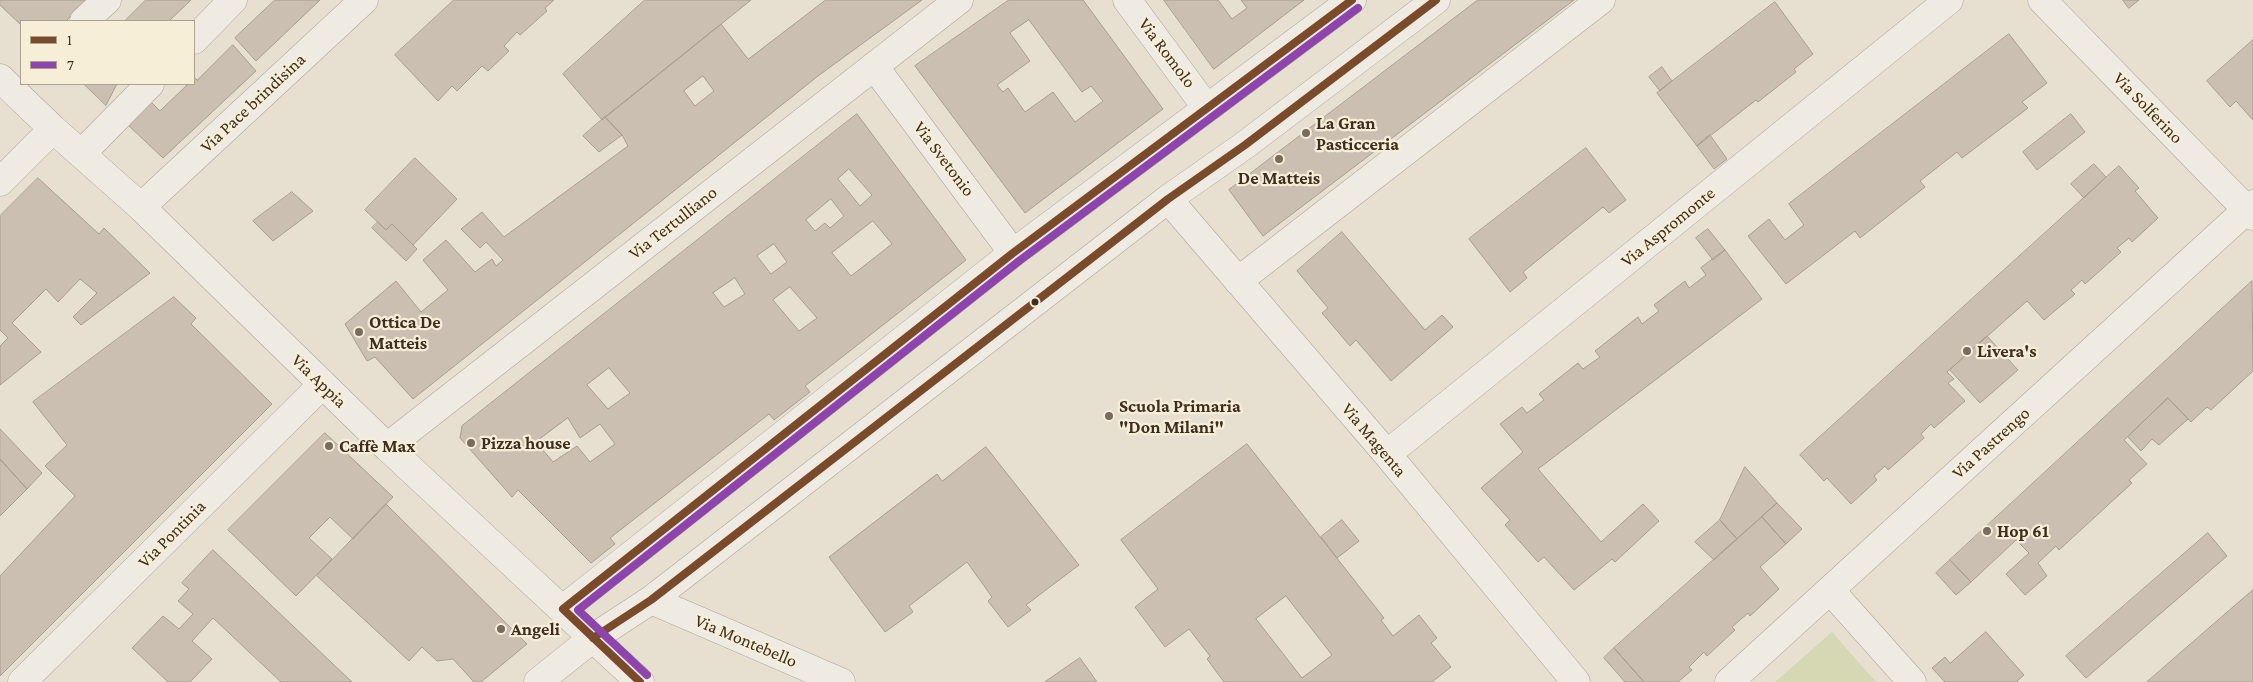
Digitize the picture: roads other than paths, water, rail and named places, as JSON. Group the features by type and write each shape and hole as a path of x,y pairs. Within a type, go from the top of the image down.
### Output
{"street":[{"path":"85,20 107,0"},
{"path":"195,39 233,0"},
{"name":"Via Pace brindisina","path":"141,207 364,0"},
{"name":"Via Tertulliano","path":"387,447 960,0"},
{"name":"Via Romolo","path":"1127,0 1206,107"},
{"path":"563,609 1013,253 1206,107 1352,0"},
{"path":"538,682 593,638 650,600 1168,199 1245,145 1436,0"},
{"path":"1238,281 1601,0"},
{"name":"Via Aspromonte","path":"1387,454 1950,0"},
{"name":"Via Solferino","path":"2042,0 2251,210"},
{"name":"Via Svetonio","path":"874,66 1013,253"},
{"name":"Via Appia","path":"0,78 53,129 141,207 387,447 640,682"},
{"path":"81,154 149,85"},
{"path":"0,182 53,129"},
{"name":"Via Magenta","path":"1168,199 1387,454 1576,682"},
{"name":"Via Pastrengo","path":"1729,682 2251,210"},
{"name":"Via Pontinia","path":"22,682 322,385"},
{"path":"1830,590 1912,682"},
{"name":"Via Montebello","path":"650,600 841,682"}],"place":[{"name":"La Gran Pasticceria","path":"1306,133"},
{"name":"De Matteis","path":"1279,159"},
{"name":"Ottica De Matteis","path":"359,332"},
{"name":"Livera's","path":"1967,351"},
{"name":"Scuola Primaria \"Don Milani\"","path":"1109,416"},
{"name":"Pizza house","path":"471,443"},
{"name":"Caffè Max","path":"329,446"},
{"name":"Hop 61","path":"1987,531"},
{"name":"Angeli","path":"501,629"}]}
